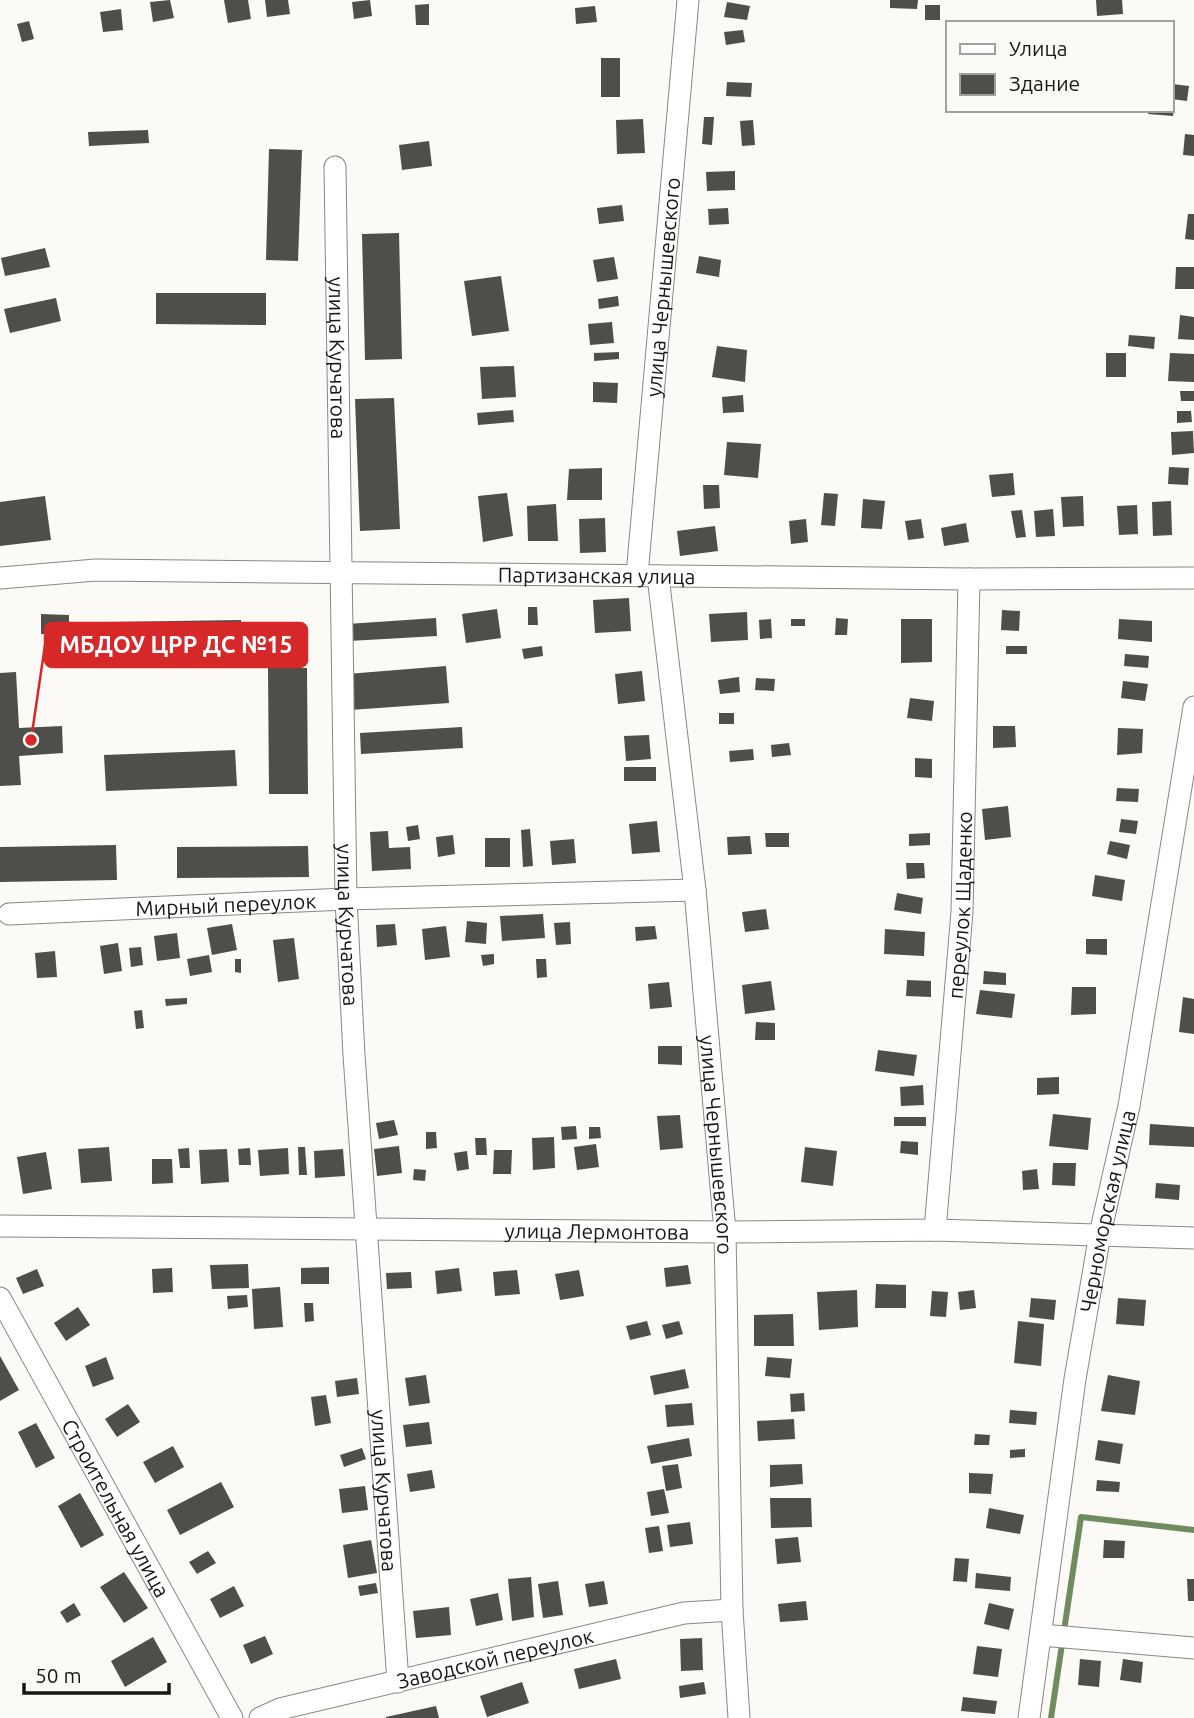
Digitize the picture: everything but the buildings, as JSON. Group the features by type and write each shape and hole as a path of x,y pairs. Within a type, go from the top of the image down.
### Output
{"street":[{"name":"улица Чернышевского","path":"637,575 688,0"},
{"name":"улица Курчатова","path":"335,167 346,899 365,1228 398,1682"},
{"name":"Партизанская улица","path":"0,578 96,570 969,579 1194,578"},
{"name":"улица Чернышевского","path":"659,576 695,890 725,1232 738,1718"},
{"name":"переулок Щаденко","path":"935,1230 962,912 969,579"},
{"name":"Черноморская улица","path":"1029,1718 1055,1637 1075,1380 1100,1234 1129,1106 1194,707"},
{"name":"Мирный переулок","path":"9,914 346,899 695,890"},
{"name":"улица Лермонтова","path":"0,1226 725,1232 935,1230 1194,1238"},
{"name":"Строительная улица","path":"0,1298 232,1718"},
{"name":"Заводской переулок","path":"260,1718 280,1709 684,1613 733,1609"},
{"path":"1055,1637 1194,1648"}],"waterway":[{"path":"1051,1718 1081,1517 1194,1530"}],"place":[{"name":"МБДОУ ЦРР ДС №15","path":"31,740"}]}
